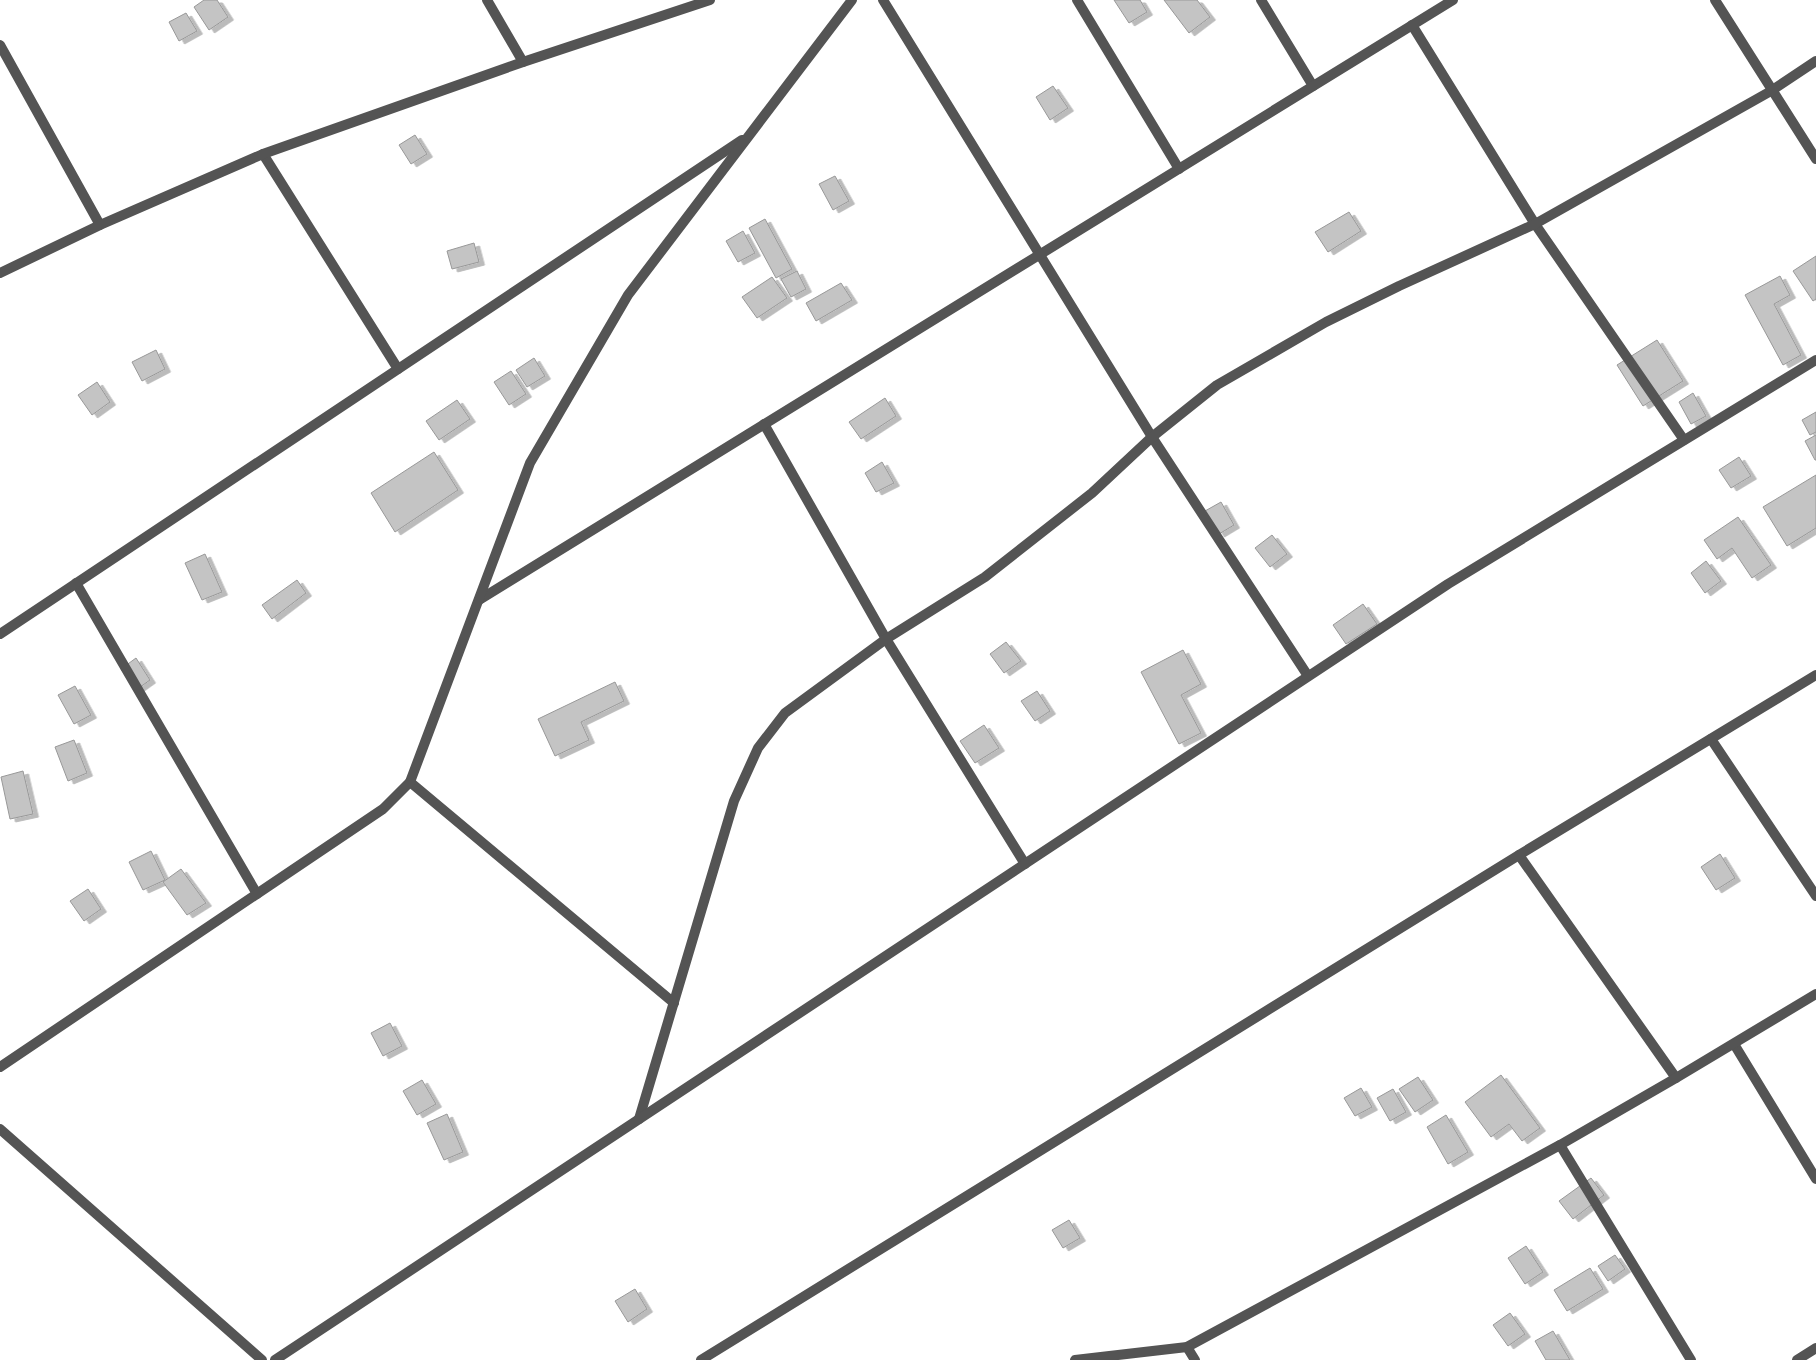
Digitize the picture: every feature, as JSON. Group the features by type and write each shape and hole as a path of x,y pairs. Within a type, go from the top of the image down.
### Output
{"street":[{"path":"487,0 523,62"},
{"path":"0,273 100,225 263,154 523,62 710,0"},
{"path":"0,1067 383,809 410,782 530,463 628,295 852,0"},
{"path":"883,0 1152,436 1308,676"},
{"path":"1076,0 1179,169"},
{"path":"1261,0 1313,86"},
{"path":"479,600 1453,0"},
{"path":"1715,0 1771,91 1816,159"},
{"path":"1412,25 1535,224 1684,440"},
{"path":"0,45 100,225"},
{"path":"639,1119 734,801 758,748 785,713 886,639 985,577 1092,493 1152,436 1217,385 1326,322 1399,286 1535,224 1771,91 1816,62"},
{"path":"0,634 749,135"},
{"path":"263,154 398,368"},
{"path":"275,1360 1448,584 1816,360"},
{"path":"764,424 886,639 1025,864"},
{"path":"76,583 257,894"},
{"path":"701,1360 1519,855 1816,675"},
{"path":"1711,739 1816,896"},
{"path":"410,782 674,1003"},
{"path":"1519,855 1676,1078"},
{"path":"1075,1360 1187,1347 1560,1144 1676,1078 1816,994"},
{"path":"1734,1044 1816,1179"},
{"path":"0,1128 262,1360"},
{"path":"1560,1144 1692,1360"},
{"path":"1187,1347 1195,1360"},
{"path":"1797,1360 1816,1348"}],"building":[{"path":"204,0 217,0 228,17 209,30 194,7"},
{"path":"1114,0 1140,0 1147,12 1129,23"},
{"path":"1164,0 1197,0 1210,17 1189,33"},
{"path":"186,13 197,31 179,41 169,22"},
{"path":"1053,86 1068,108 1050,120 1036,97"},
{"path":"415,135 427,154 411,164 399,145"},
{"path":"835,176 849,201 833,210 819,184"},
{"path":"1349,212 1361,231 1328,252 1315,232"},
{"path":"765,219 792,269 776,278 749,228"},
{"path":"743,231 755,253 738,262 726,241"},
{"path":"474,243 479,262 452,269 447,251"},
{"path":"1816,256 1816,299 1813,301 1793,271"},
{"path":"797,271 806,289 791,297 781,279"},
{"path":"1780,276 1790,295 1774,304 1801,355 1783,365 1745,295"},
{"path":"772,277 787,298 757,318 742,297"},
{"path":"841,283 852,300 816,321 806,303"},
{"path":"1657,340 1683,381 1643,406 1617,365"},
{"path":"156,350 165,369 142,381 132,362"},
{"path":"534,358 545,376 527,387 516,370"},
{"path":"511,371 526,394 509,405 494,382"},
{"path":"97,382 110,402 92,415 78,395"},
{"path":"1693,393 1706,416 1691,424 1679,402"},
{"path":"885,398 896,416 861,439 849,422"},
{"path":"457,400 470,419 439,440 426,421"},
{"path":"1816,412 1816,432 1810,435 1802,420"},
{"path":"1816,435 1816,460 1815,460 1805,441"},
{"path":"434,452 458,490 395,532 371,493"},
{"path":"1739,457 1751,476 1731,488 1719,470"},
{"path":"882,462 894,483 876,492 865,473"},
{"path":"1816,475 1816,528 1787,546 1763,507"},
{"path":"1221,502 1234,525 1219,534 1205,511"},
{"path":"1738,517 1771,565 1752,578 1732,548 1717,559 1704,540"},
{"path":"1272,535 1287,554 1270,567 1255,548"},
{"path":"205,554 222,592 202,600 185,563"},
{"path":"1706,561 1721,581 1705,593 1691,573"},
{"path":"297,580 306,593 272,619 262,605"},
{"path":"1363,604 1377,624 1346,644 1333,625"},
{"path":"1006,642 1021,661 1004,673 990,654"},
{"path":"1183,650 1201,684 1181,695 1201,733 1179,744 1141,672"},
{"path":"136,658 150,680 136,690 121,669"},
{"path":"615,682 624,701 581,722 589,740 555,756 538,719"},
{"path":"75,686 91,715 74,724 58,695"},
{"path":"1037,691 1050,711 1035,721 1021,701"},
{"path":"984,725 999,748 975,763 960,741"},
{"path":"74,740 87,773 68,781 55,747"},
{"path":"23,771 33,814 10,819 1,777"},
{"path":"151,851 165,880 143,890 129,862"},
{"path":"1720,854 1735,878 1716,890 1701,867"},
{"path":"181,869 206,903 187,915 163,882"},
{"path":"88,889 101,909 84,921 70,901"},
{"path":"390,1023 402,1046 383,1056 371,1033"},
{"path":"1501,1075 1540,1128 1522,1141 1509,1124 1491,1137 1465,1102"},
{"path":"1418,1077 1433,1100 1415,1112 1399,1089"},
{"path":"422,1080 436,1104 417,1115 403,1091"},
{"path":"1361,1088 1372,1107 1355,1116 1344,1098"},
{"path":"1393,1089 1406,1112 1390,1121 1377,1098"},
{"path":"447,1114 463,1152 444,1160 427,1123"},
{"path":"1446,1115 1468,1152 1448,1164 1427,1127"},
{"path":"1591,1178 1604,1195 1573,1219 1559,1201"},
{"path":"1069,1220 1080,1238 1063,1248 1052,1230"},
{"path":"1526,1246 1543,1272 1525,1284 1508,1258"},
{"path":"1615,1255 1625,1269 1608,1281 1598,1266"},
{"path":"1590,1268 1603,1289 1567,1311 1554,1290"},
{"path":"635,1289 647,1309 628,1322 615,1301"},
{"path":"1510,1313 1525,1334 1508,1346 1493,1325"},
{"path":"1553,1331 1570,1360 1546,1360 1535,1341"}]}
